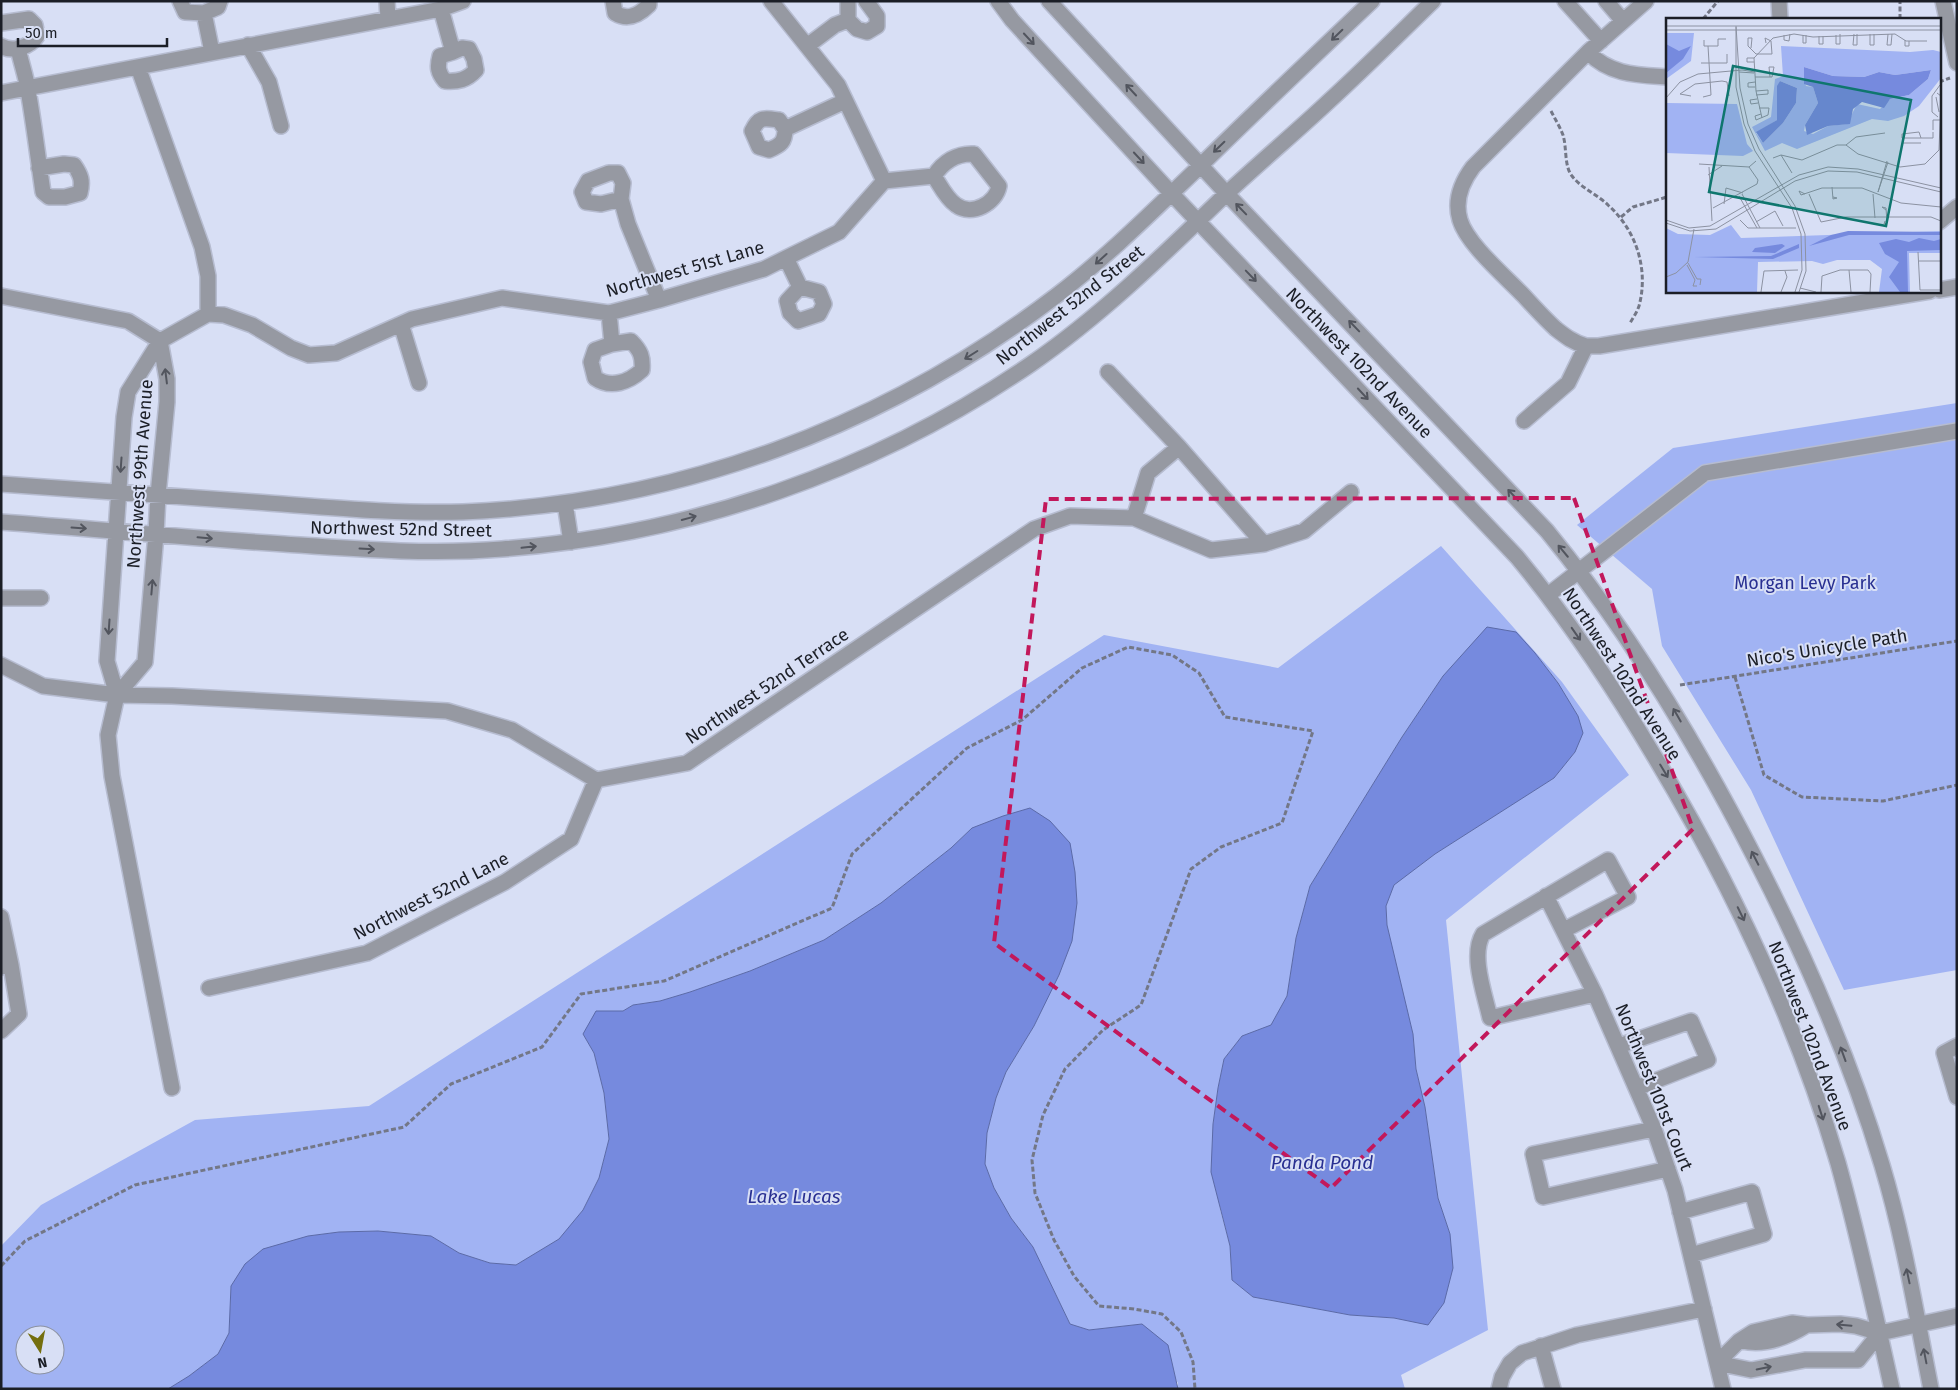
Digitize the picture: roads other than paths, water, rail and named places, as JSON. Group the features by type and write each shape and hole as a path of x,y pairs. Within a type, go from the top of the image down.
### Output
{"street":[{"path":"180,1 185,12 204,13 218,7 220,1"},
{"path":"387,1 388,19"},
{"path":"1,94 138,66 441,9 463,1"},
{"path":"612,1 615,13 621,17 629,18 649,6 649,1"},
{"path":"771,1 838,85 884,181 934,176"},
{"path":"848,1 848,20 857,29 868,32 876,26 876,16 866,1"},
{"name":"Northwest 102nd Avenue","path":"998,1 1012,20 1171,193 1517,557 1548,595 1601,669 1679,797 1714,860 1761,958 1803,1060 1837,1162 1880,1332 1892,1389"},
{"name":"Northwest 102nd Avenue","path":"1049,1 1227,194 1547,531 1580,571 1660,687 1720,789 1784,914 1820,994 1882,1165 1902,1243 1931,1389"},
{"name":"Northwest 52nd Street","path":"1,484 387,512 460,512 565,503 654,487 734,465 778,450 867,413 956,364 1022,322 1095,264 1372,1"},
{"name":"Northwest 52nd Street","path":"1,522 339,548 417,551 501,549 571,542 646,528 739,504 814,478 888,447 968,404 1035,361 1116,297 1327,103 1434,1"},
{"path":"1566,1 1601,40"},
{"path":"1606,1 1623,21"},
{"path":"1646,1 1588,52 1473,167 1465,178 1457,201 1458,211 1463,228 1486,258 1556,328 1577,344 1586,346 1623,342 1875,296 1919,292"},
{"path":"1779,1 1780,18"},
{"path":"1943,1 1957,63"},
{"path":"441,9 453,52"},
{"path":"204,13 212,52"},
{"path":"1,23 28,19 35,25 37,36 32,43 18,48 9,49 1,46"},
{"path":"807,46 835,25 848,20"},
{"path":"248,45 269,82 281,126"},
{"path":"18,48 28,88 39,168"},
{"path":"1588,52 1596,60 1630,75 1666,77"},
{"path":"1,296 128,320 160,341 208,314 208,276 202,247 138,66"},
{"path":"785,128 845,101"},
{"name":"Northwest 51st Lane","path":"208,314 224,315 252,325 291,348 309,355 336,353 412,319 502,298 609,313 764,269 839,232 884,181"},
{"path":"621,199 628,224 659,300"},
{"path":"1940,221 1957,207"},
{"path":"786,258 800,287"},
{"path":"1940,290 1957,287"},
{"path":"609,313 612,344"},
{"path":"400,324 419,383"},
{"name":"Northwest 99th Avenue","path":"117,695 107,661 124,417 128,392 160,341"},
{"name":"Northwest 99th Avenue","path":"117,695 145,662 167,402 167,379 160,341"},
{"path":"1524,420 1568,383 1586,346"},
{"path":"1108,372 1179,447 1264,544"},
{"path":"1548,595 1705,473 1957,431"},
{"path":"1134,518 1148,473 1179,447"},
{"name":"Northwest 52nd Terrace","path":"596,780 687,763 1034,529 1070,516 1134,518 1211,550 1264,544 1304,531 1351,492"},
{"path":"565,503 571,542"},
{"path":"1,598 42,598"},
{"path":"1,665 43,686 117,695 172,696 447,711 512,730 596,780"},
{"path":"117,695 108,735 112,776 172,1088"},
{"name":"Northwest 52nd Lane","path":"208,988 367,953 505,882 571,839 596,780"},
{"path":"1564,930 1628,897 1608,860 1483,934 1479,941 1477,952 1490,1018 1595,994"},
{"name":"Northwest 101st Court","path":"1546,896 1595,994 1654,1130 1680,1212 1723,1389"},
{"path":"1,917 6,966 19,1014 1,1031"},
{"path":"1619,1046 1690,1021 1708,1060 1637,1088"},
{"path":"1950,1049 1957,1097"},
{"path":"1654,1130 1533,1154 1543,1197 1668,1170"},
{"path":"1680,1212 1752,1192 1764,1234 1691,1255"},
{"path":"1499,1389 1502,1377 1510,1363 1522,1353 1577,1335 1704,1309"},
{"path":"1716,1363 1739,1341 1742,1340 1754,1344 1790,1335 1807,1325 1840,1324 1880,1332 1957,1316"},
{"path":"1716,1363 1751,1370 1806,1360 1858,1360 1880,1332"},
{"path":"1541,1346 1553,1389"}],"water":[{"name":"Panda Pond","path":"1487,627 1516,632 1558,683 1578,716 1583,733 1575,752 1554,778 1435,854 1394,885 1386,906 1387,925 1413,1034 1416,1069 1425,1107 1438,1198 1450,1234 1453,1268 1444,1303 1428,1325 1394,1318 1350,1315 1253,1297 1232,1280 1230,1246 1211,1172 1213,1124 1224,1059 1242,1036 1271,1025 1287,996 1296,938 1310,886 1402,737 1443,676"},
{"name":"Lake Lucas","path":"1030,808 1050,821 1070,843 1075,872 1077,903 1072,941 1059,975 1034,1026 1006,1072 996,1098 987,1133 985,1164 994,1188 1011,1218 1033,1247 1070,1324 1089,1330 1142,1324 1168,1345 1178,1389 168,1389 218,1354 229,1333 231,1286 245,1264 263,1249 308,1236 339,1232 378,1231 431,1236 459,1253 490,1263 516,1265 559,1239 583,1210 599,1178 609,1139 604,1093 594,1053 583,1034 596,1011 623,1011 633,1005 660,1001 690,992 750,971 824,940 881,903 951,848 972,828"}],"park label":[{"name":"Morgan Levy Park","path":"1805,583"}]}
